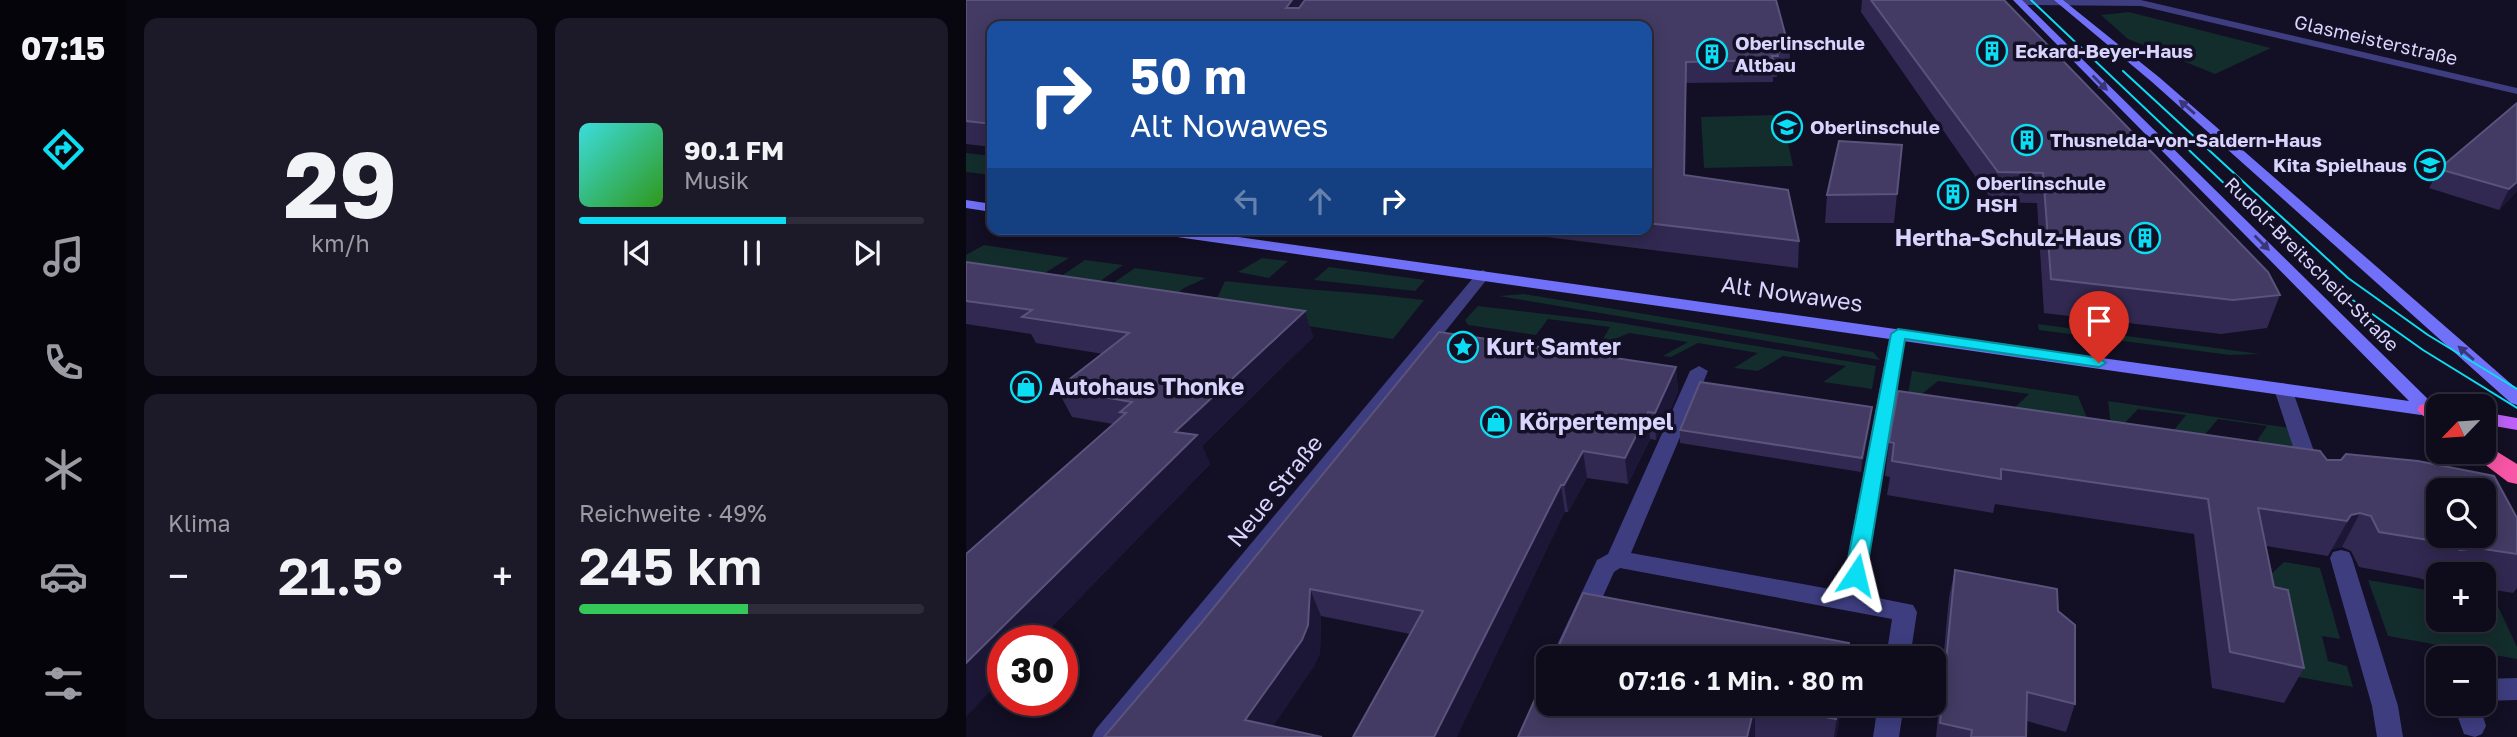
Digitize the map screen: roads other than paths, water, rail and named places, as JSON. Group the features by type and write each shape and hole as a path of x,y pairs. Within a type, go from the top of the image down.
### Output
{"highway":[{"path":"2496,461 2517,476"}],"main road":[{"path":"2496,420 2517,424"}],"street":[{"name":"Glasmeisterstraße","path":"2018,1 2141,3 2517,91"},
{"name":"Rudolf-Breitscheid-Straße","path":"2018,1 2426,405"},
{"name":"Rudolf-Breitscheid-Straße","path":"2060,1 2156,80 2517,399"},
{"path":"966,204 987,207"},
{"name":"Alt Nowawes","path":"1193,235 2283,389 2426,412"},
{"name":"Neue Straße","path":"1105,737 1483,275"},
{"path":"1851,601 1898,334"},
{"path":"1568,646 1605,566 1617,559 1699,371"},
{"path":"2283,389 2317,487"},
{"path":"2341,558 2385,706 2390,737"},
{"path":"1617,559 1905,612 1900,646"},
{"path":"2496,690 2517,689"},
{"path":"1886,737 1889,716"}],"tram line":[{"path":"2031,0 2330,284 2423,350 2517,408"},
{"path":"2123,71 2348,278 2428,335 2517,389"}],"place":[{"name":"Eckard-Beyer-Haus","path":"1992,51"},
{"name":"Oberlinschule Altbau","path":"1712,54"},
{"name":"Oberlinschule","path":"1787,127"},
{"name":"Thusnelda-von-Saldern-Haus","path":"2027,140"},
{"name":"Kita Spielhaus","path":"2430,165"},
{"name":"Oberlinschule HSH","path":"1953,194"},
{"name":"Hertha-Schulz-Haus","path":"2145,238"},
{"name":"Kurt Samter","path":"1463,347"},
{"name":"Autohaus Thonke","path":"1026,387"},
{"name":"Körpertempel","path":"1496,422"}]}
